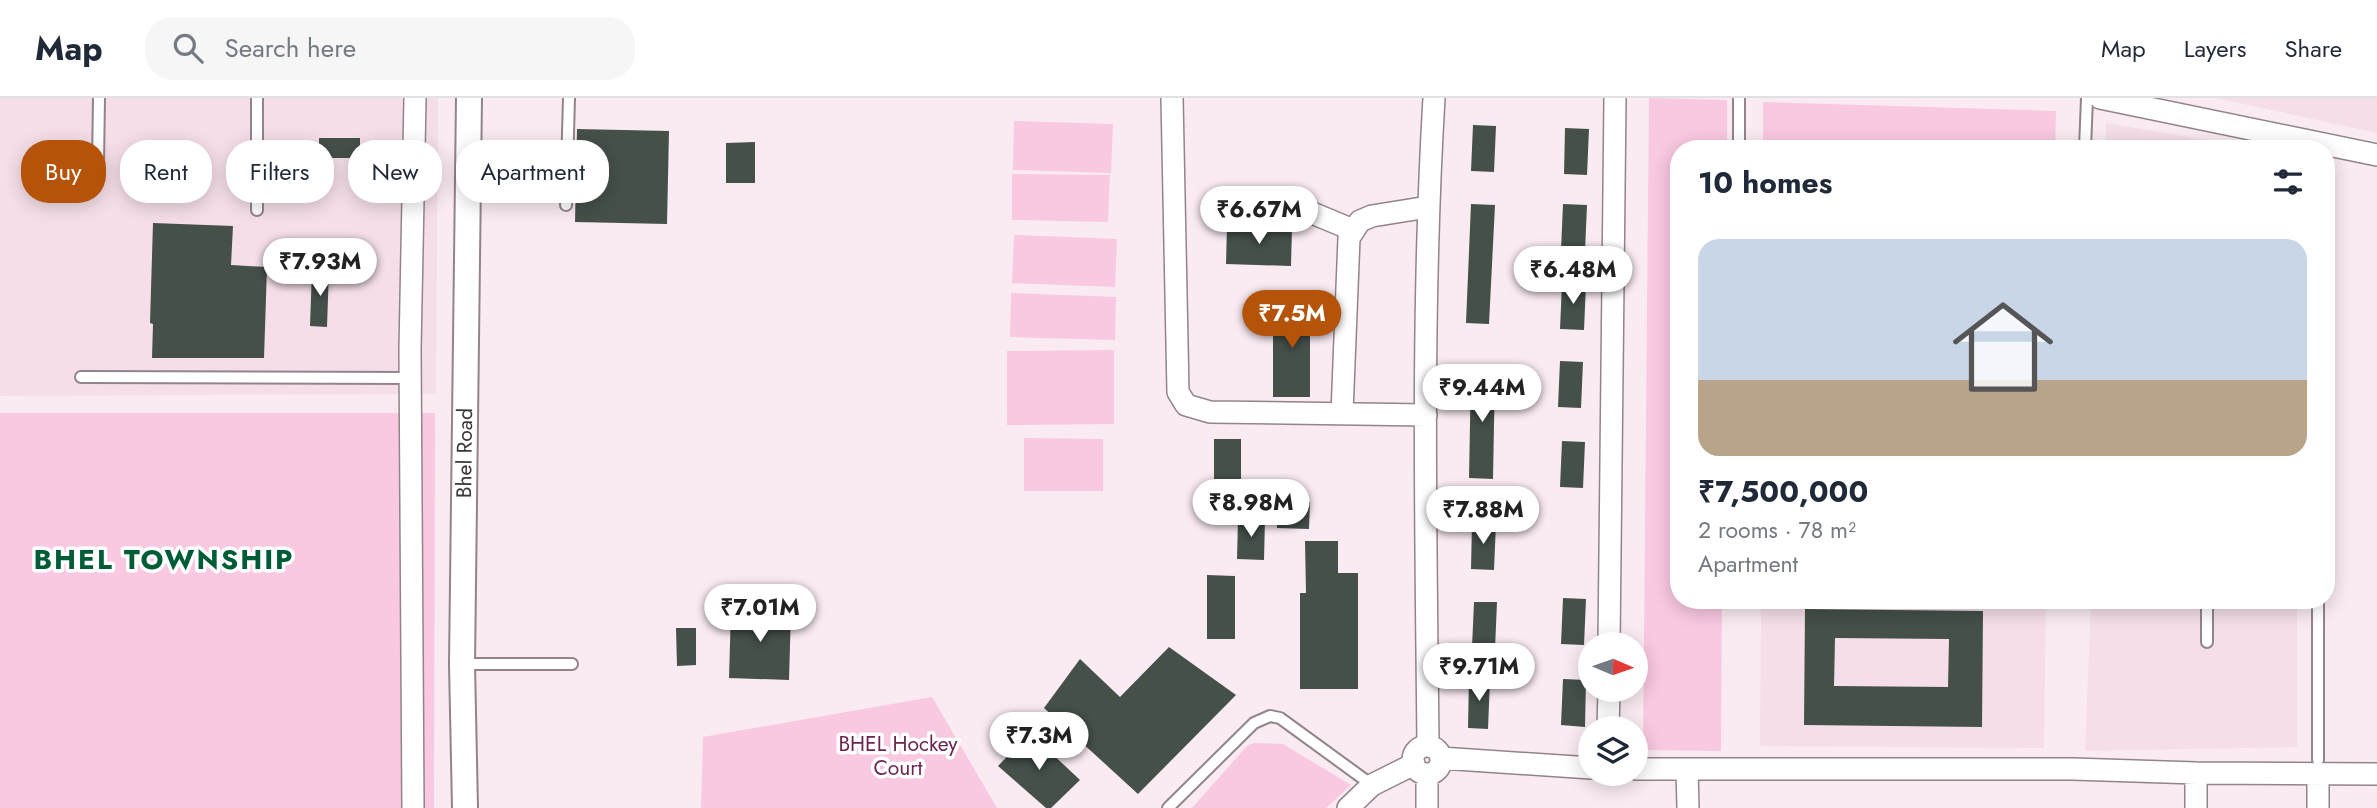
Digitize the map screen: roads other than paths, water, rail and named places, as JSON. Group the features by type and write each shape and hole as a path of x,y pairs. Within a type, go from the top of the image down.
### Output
{"street":[{"path":"413,808 411,378 415,98"},
{"name":"Bhel Road","path":"465,808 463,664 469,98"},
{"path":"1172,98 1178,391 1186,405 1210,412 1426,415"},
{"path":"1427,808 1428,207 1434,98"},
{"path":"1609,632 1615,98"},
{"path":"2100,98 2135,102 2293,140"},
{"path":"2335,149 2377,155"},
{"path":"1342,413 1348,250 1353,230 1360,220 1372,216 1428,207"},
{"path":"1305,210 1353,230"},
{"path":"1348,808 1372,785 1428,761 1578,767"},
{"path":"2318,767 2318,808"},
{"path":"1648,769 2073,769 2196,773 2318,767 2377,774"},
{"path":"1687,770 1688,808"},
{"path":"2196,773 2196,808"}],"lane":[{"path":"98,140 99,98"},
{"path":"257,98 257,210"},
{"path":"566,205 569,98"},
{"path":"1739,98 1739,140"},
{"path":"2085,140 2087,98"},
{"path":"81,377 411,378"},
{"path":"2207,609 2207,642"},
{"path":"2318,609 2318,767"},
{"path":"463,664 572,664"},
{"path":"1168,808 1254,723 1270,716 1280,718 1372,785"}],"district":[{"name":"BHEL TOWNSHIP","path":"164,559"}],"park label":[{"name":"BHEL Hockey Court","path":"898,756"}]}
